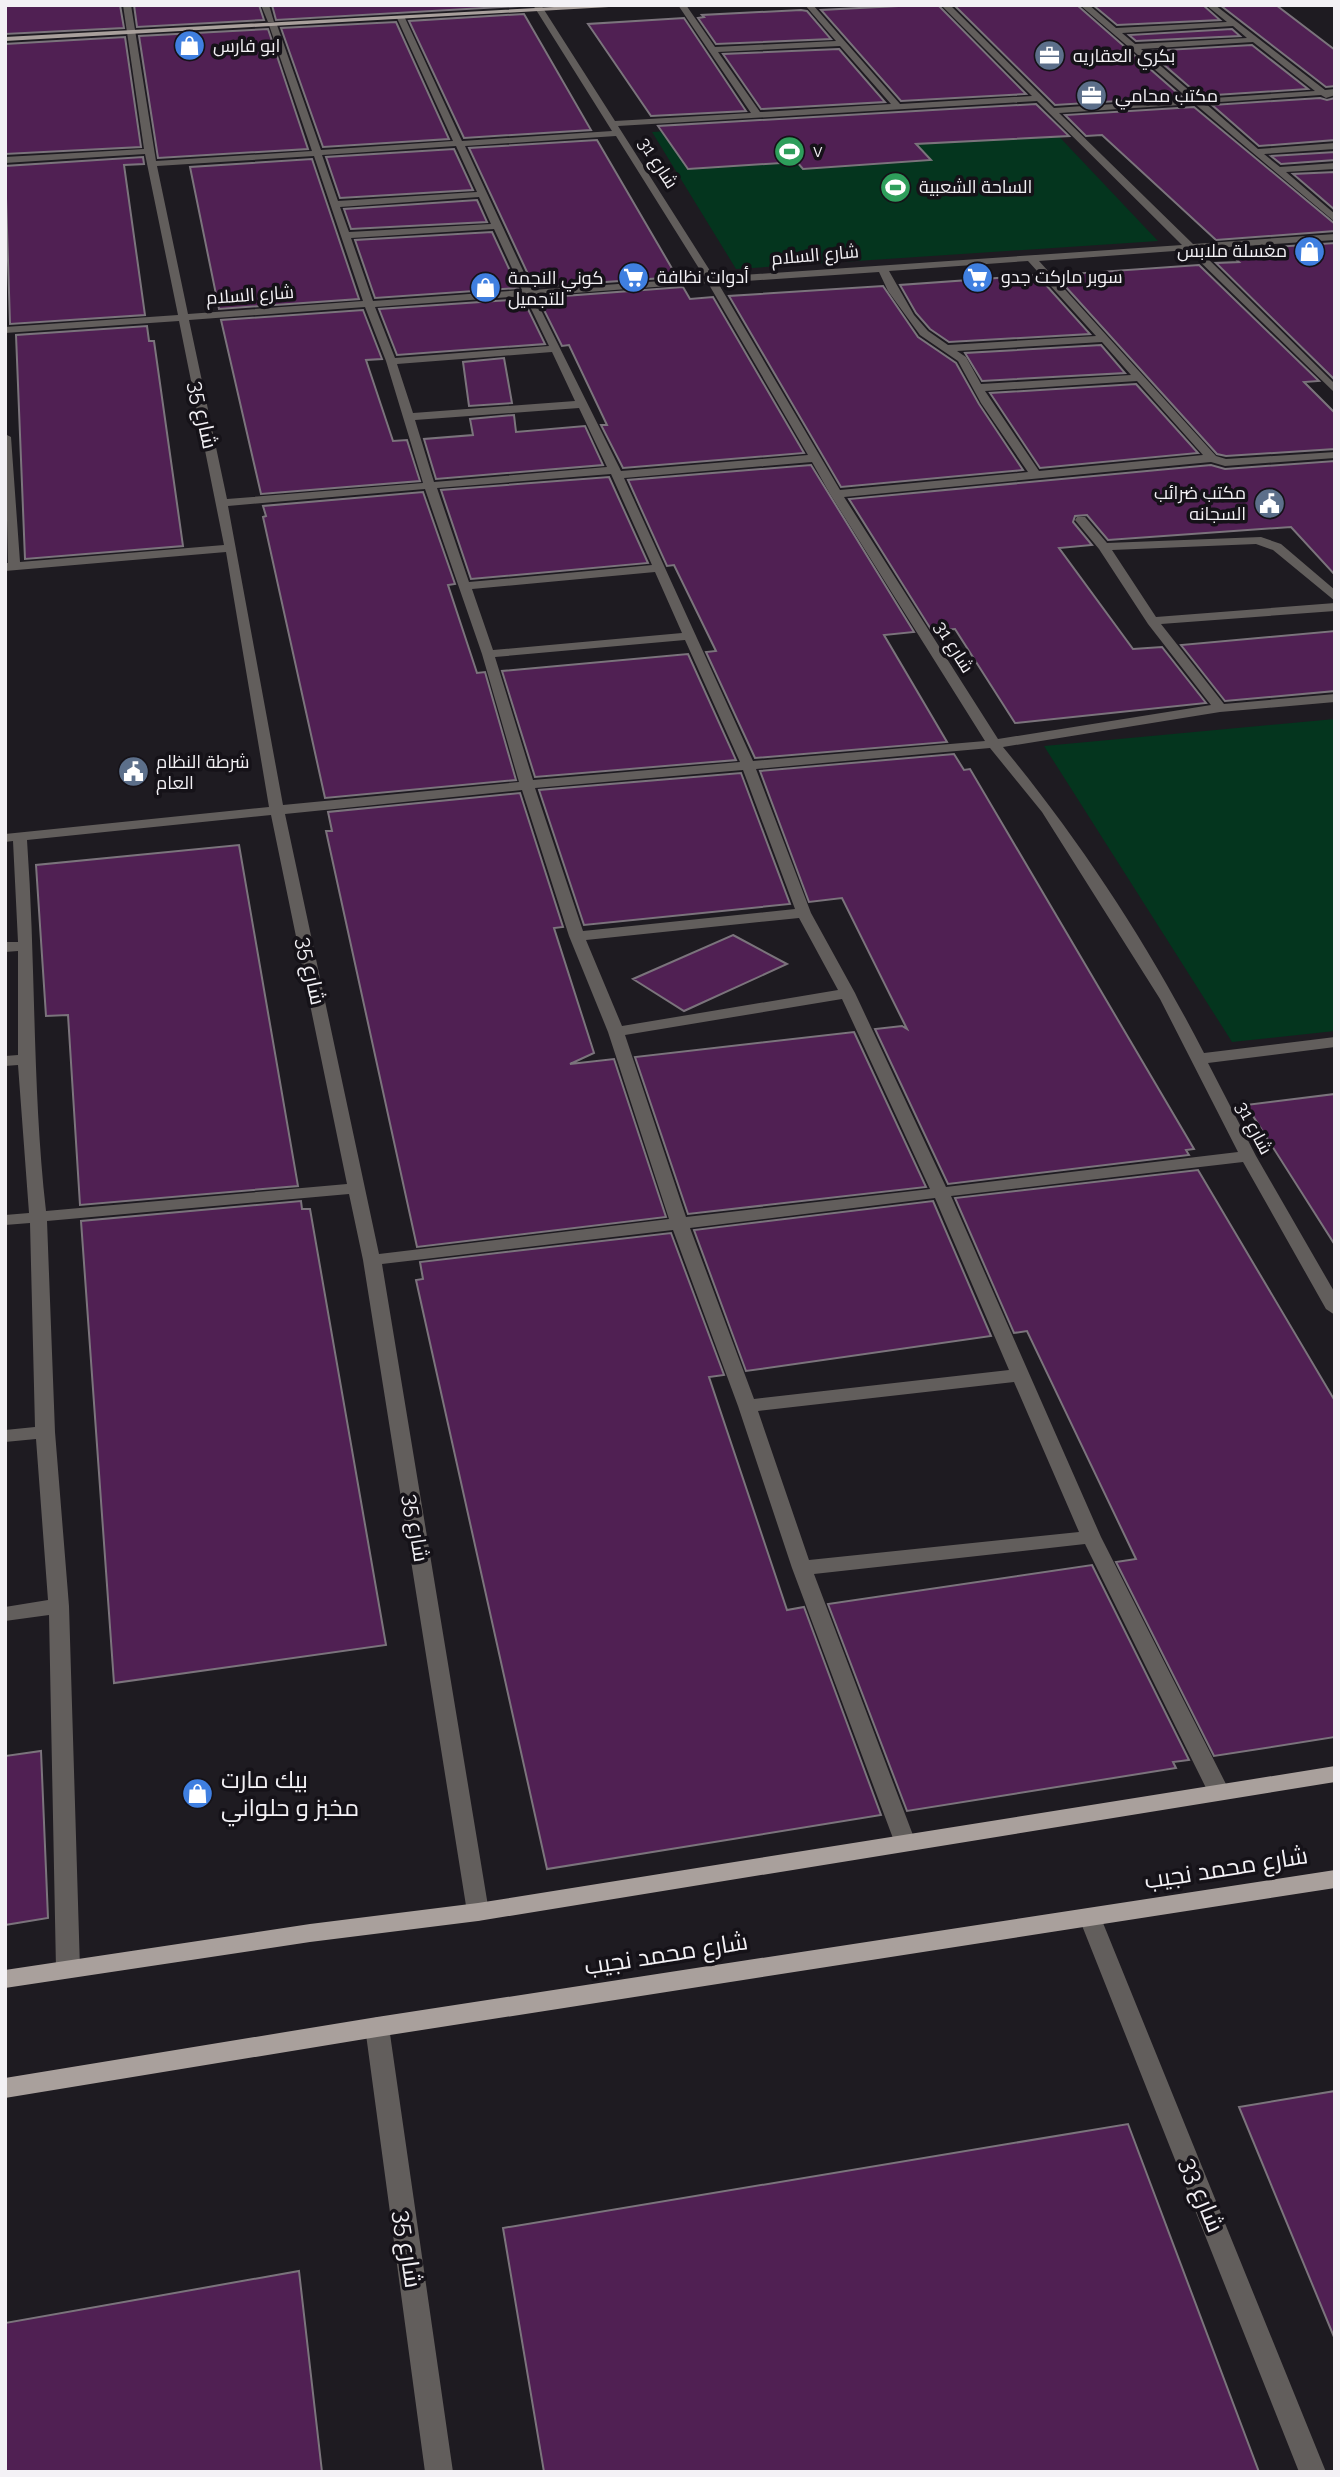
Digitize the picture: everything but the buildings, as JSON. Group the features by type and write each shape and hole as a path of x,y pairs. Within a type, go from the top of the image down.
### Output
{"main road":[{"path":"5,34 272,23 398,12 640,5"},
{"path":"5,39 132,30"},
{"path":"5,1979 478,1912 1335,1773"},
{"name":"شارع محمد نجيب","path":"5,2088 377,2027 1335,1879"}],"street":[{"name":"شارع 35","path":"127,5 151,158 231,548 277,810 372,1260 478,1912"},
{"path":"265,5 391,361 430,486 488,654 527,785 577,936 616,1032 680,1225 747,1406 802,1568 905,1843"},
{"path":"682,5 757,115"},
{"path":"810,5 898,107"},
{"path":"945,5 1335,390"},
{"path":"1084,5 1335,219"},
{"path":"1210,5 1335,103"},
{"name":"شارع 31","path":"536,7 712,281 836,494 995,744 1048,810 1168,999 1248,1156 1335,1310"},
{"path":"398,12 529,295 616,473 748,765 804,913 847,993 940,1191 1091,1537 1218,1790"},
{"path":"1114,31 1233,24"},
{"path":"1133,47 1254,40"},
{"path":"714,50 842,43"},
{"path":"1051,111 1335,92"},
{"path":"5,160 318,153 461,144 757,115 1039,98"},
{"path":"1256,152 1335,146"},
{"path":"1278,170 1335,166"},
{"path":"336,204 483,194"},
{"path":"346,235 498,226"},
{"name":"شارع السلام","path":"5,330 1335,237"},
{"path":"1030,257 1212,458"},
{"path":"882,267 893,291 910,317 924,333 962,359 977,388 1036,475"},
{"path":"949,348 1104,339"},
{"path":"391,361 556,349"},
{"path":"977,388 1137,378"},
{"path":"409,417 582,404"},
{"path":"5,437 10,567 231,548"},
{"path":"836,494 1212,458 1226,463 1335,455"},
{"path":"222,503 816,458"},
{"path":"1081,520 1104,547 1152,621 1220,708"},
{"path":"1104,547 1257,540 1277,547 1335,597"},
{"path":"464,586 659,568"},
{"path":"1152,621 1335,607"},
{"path":"488,654 688,636"},
{"path":"68,1969 59,1606 45,1432 38,1217 15,946 25,906 13,837 527,785 995,744 1220,708 1335,698"},
{"path":"577,936 804,913"},
{"path":"616,1032 847,993"},
{"path":"1198,1059 1335,1042"},
{"path":"5,1061 26,1059"},
{"path":"372,1260 1248,1156"},
{"path":"5,1220 355,1188"},
{"path":"747,1406 1019,1375"},
{"path":"5,1436 45,1432"},
{"path":"802,1568 1091,1537"},
{"path":"5,1614 59,1606"},
{"name":"شارع 33","path":"1090,1918 1313,2472"},
{"name":"شارع 35","path":"377,2027 439,2472"}],"green space":[{"name":"الساحة الشعبية","path":"1032,108 1158,241 736,269 652,132"},
{"path":"1335,719 1335,1031 1232,1042 1044,746"}],"place":[{"name":"ابو فارس","path":"190,46"},
{"name":"بكري العقاريه","path":"1050,56"},
{"name":"مكتب محامي","path":"1092,96"},
{"name":"v","path":"790,151"},
{"name":"الساحة الشعبية","path":"896,187"},
{"name":"مغسلة ملابس","path":"1310,251"},
{"name":"أدوات نظافة","path":"634,277"},
{"name":"سوبر ماركت جدو","path":"978,277"},
{"name":"كوني النجمة للتجميل","path":"485,288"},
{"name":"مكتب ضرائب السجانه","path":"1269,503"},
{"name":"شرطة النظام العام","path":"133,772"},
{"name":"بيك مارت مخبز و حلواني","path":"198,1794"}]}
